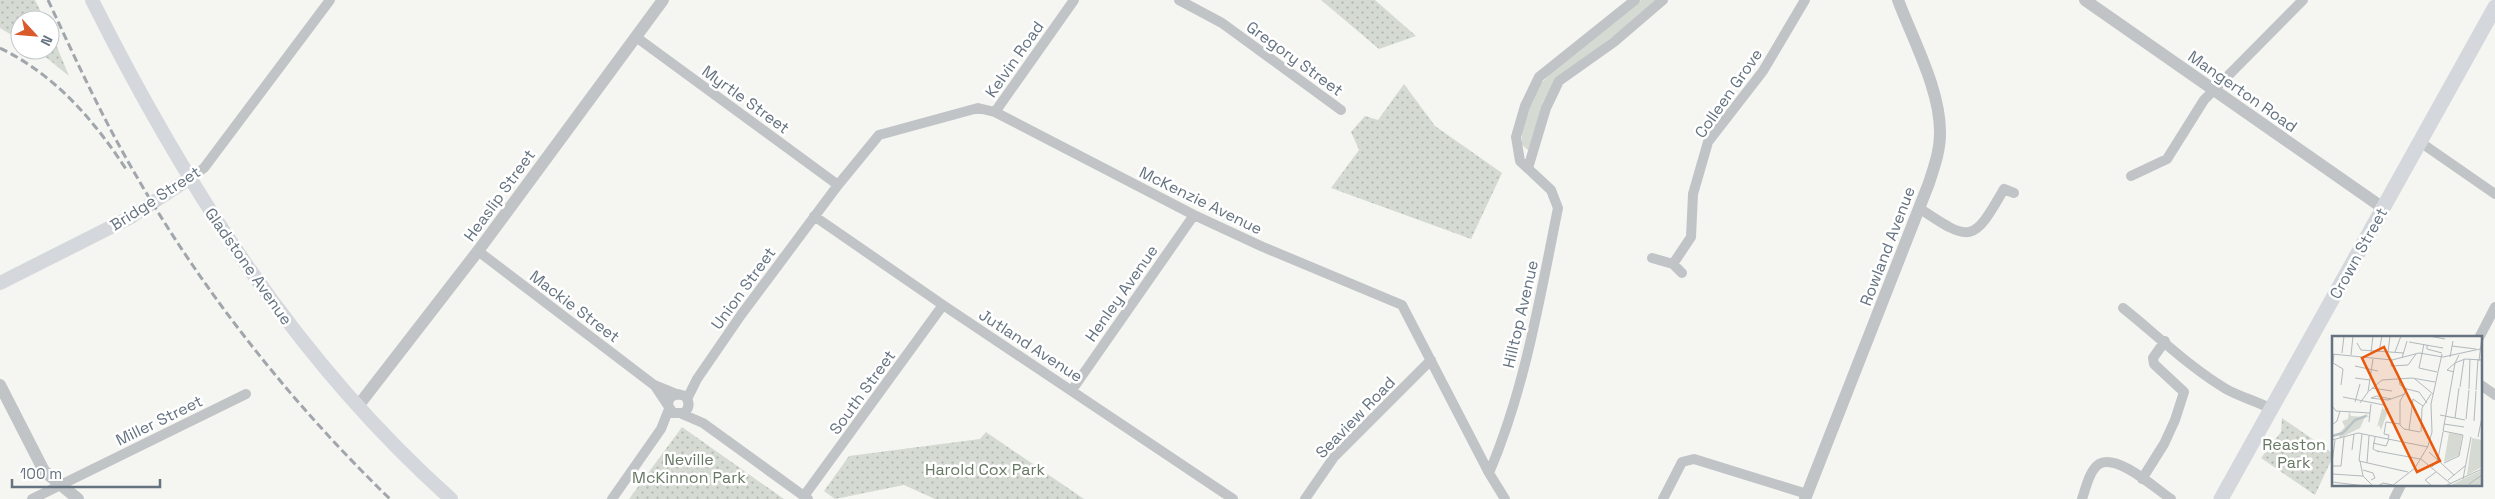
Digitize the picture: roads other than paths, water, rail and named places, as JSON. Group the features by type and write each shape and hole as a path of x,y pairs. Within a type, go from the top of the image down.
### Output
{"main road":[{"name":"Gladstone Avenue","path":"92,0 133,80 190,178 288,324 358,406 451,499"},
{"name":"Crown Street","path":"2221,499 2495,7"},
{"name":"Bridge Street","path":"0,283 132,217 190,178"}],"street":[{"name":"Bridge Street","path":"190,178 204,168 330,0"},
{"name":"Heaslip Street","path":"358,406 478,251 663,0"},
{"name":"Kelvin Road","path":"995,112 1074,0"},
{"name":"Gregory Street","path":"1178,0 1222,23 1341,110"},
{"name":"Hilltop Avenue","path":"1489,473 1497,455 1530,348 1558,208 1551,190 1520,161 1516,137 1524,106 1540,77 1635,0"},
{"path":"1528,168 1546,108 1560,81 1614,42 1664,0"},
{"name":"Colleen Grove","path":"1673,264 1691,237 1693,194 1708,142 1763,71 1805,0"},
{"name":"Rowland Avenue","path":"1806,496 1919,208 1939,149 1939,120 1928,78 1898,0"},
{"name":"Mangerton Road","path":"2085,0 2383,208"},
{"path":"2131,176 2166,159 2204,100 2303,0"},
{"name":"Myrtle Street","path":"636,37 838,185"},
{"name":"McKenzie Avenue","path":"814,216 879,135 978,108 995,112 1194,215 1263,247 1402,305 1489,473 1506,499"},
{"path":"2420,142 2495,194"},
{"path":"1919,208 1952,230 1965,233 1981,227 2004,189 2014,193"},
{"name":"Henley Avenue","path":"1072,390 1194,215"},
{"name":"Jutland Avenue","path":"814,216 943,305 1233,499"},
{"name":"Union Street","path":"697,379 670,397 674,410 688,402 697,379 814,216"},
{"name":"Mackie Street","path":"478,251 654,385"},
{"path":"1652,258 1673,264 1682,272"},
{"name":"South Street","path":"806,498 943,305"},
{"path":"2480,336 2495,307"},
{"path":"2122,308 2227,390 2253,399 2271,409"},
{"path":"2142,479 2164,444 2175,420 2184,392 2154,364 2153,358 2164,341"},
{"name":"Seaview Road","path":"1306,499 1334,457 1431,360"},
{"path":"0,385 44,471 78,499"},
{"path":"654,385 677,394 688,402 703,423"},
{"path":"654,385 674,410 703,423 806,498"},
{"path":"2482,386 2495,395"},
{"name":"Miller Street","path":"32,499 246,394"},
{"path":"612,499 674,410"},
{"path":"1663,499 1682,462 1694,459 1806,496"},
{"path":"2082,499 2092,472 2099,464 2105,462 2117,462 2171,499"},
{"path":"2394,499 2400,486"}],"railway":[{"path":"48,0 122,151 189,260 219,303 284,385 353,462 390,499"},
{"path":"0,48 38,71 71,100 100,133 126,169"}],"park label":[{"name":"Reaston Park","path":"2294,453"},
{"name":"Neville McKinnon Park","path":"689,468"},
{"name":"Harold Cox Park","path":"985,469"}]}
